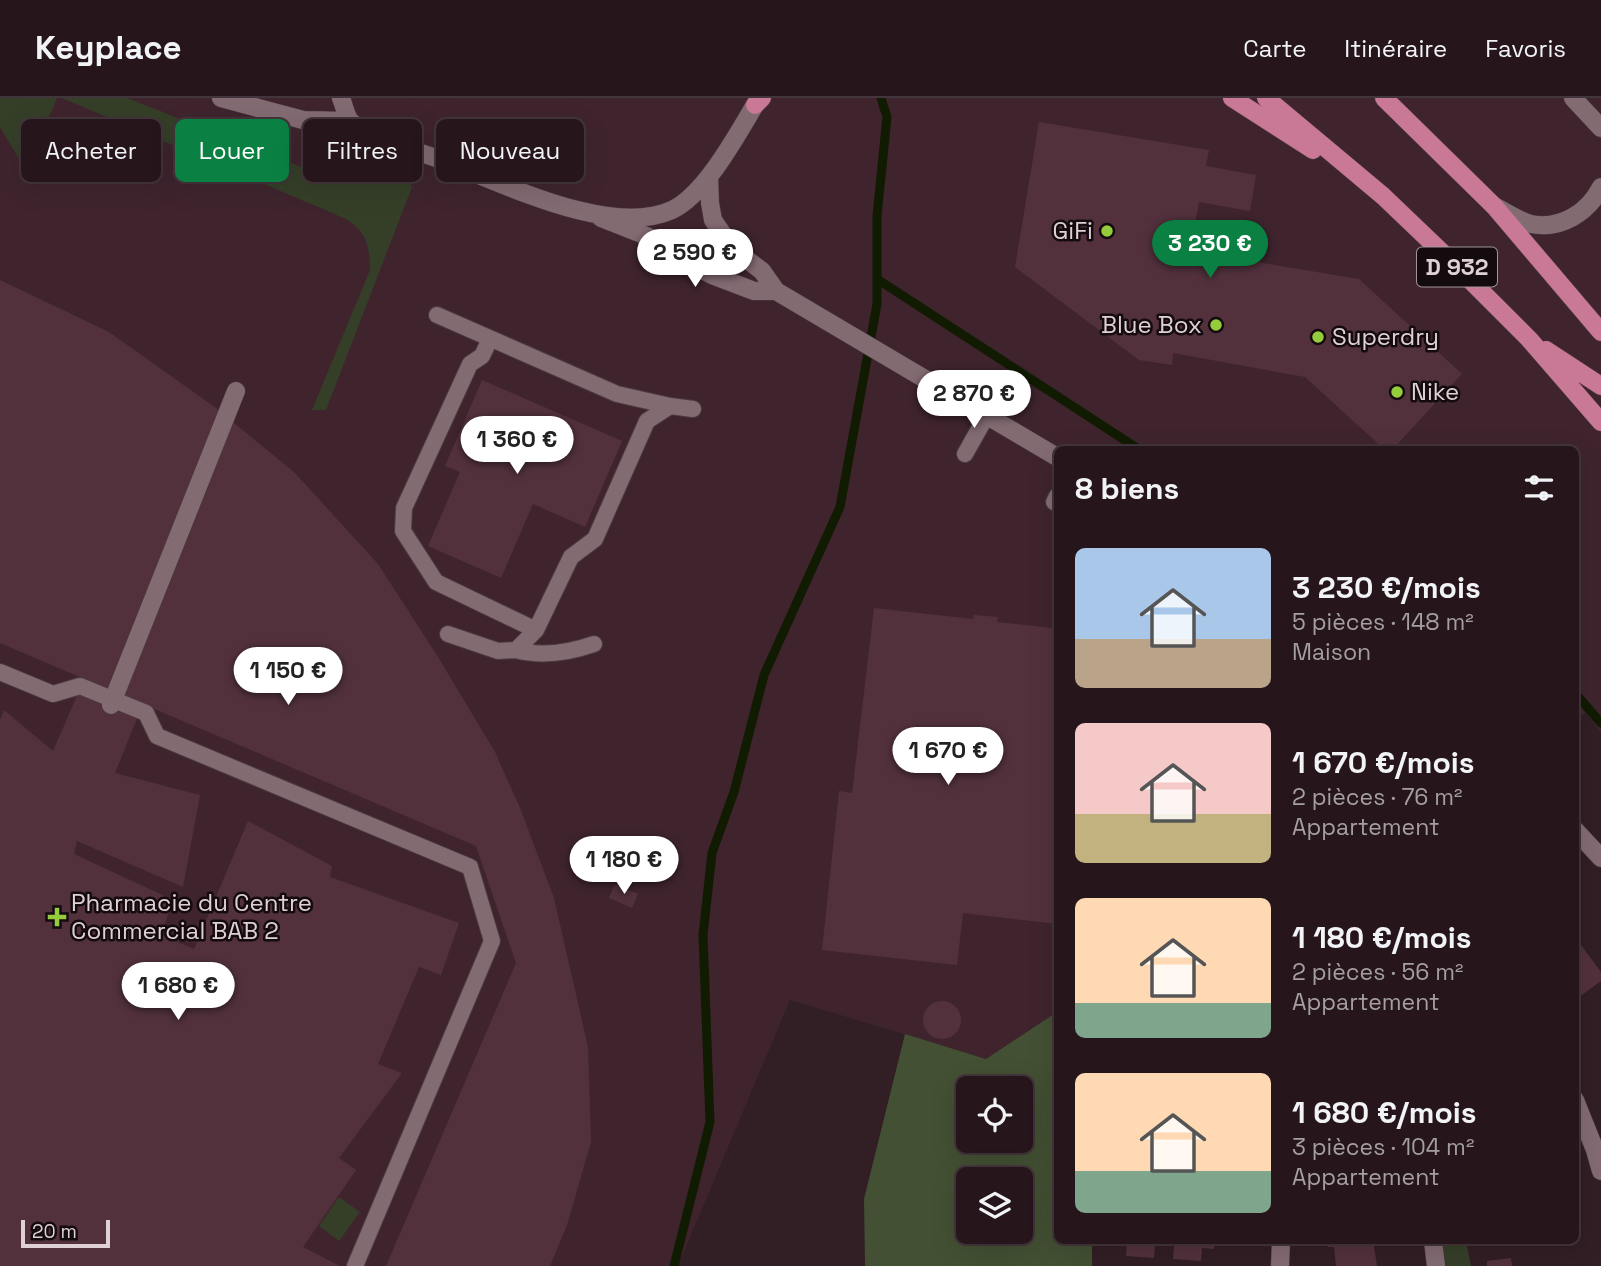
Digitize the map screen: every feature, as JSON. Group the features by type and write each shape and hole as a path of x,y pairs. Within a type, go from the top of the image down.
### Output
{"main road":[{"path":"1232,98 1383,196"},
{"path":"1266,98 1383,196"},
{"path":"1384,98 1494,206 1601,332"},
{"name":"D 932","path":"1383,196 1529,339"},
{"path":"1529,339 1601,386"},
{"path":"1529,339 1601,422"}],"street":[{"path":"221,98 303,120"},
{"path":"341,98 348,119"},
{"path":"1573,98 1601,128"},
{"path":"588,213 631,217 653,216 673,210 709,177 759,100"},
{"path":"422,153 649,237 691,265 712,275 754,291 776,291"},
{"path":"709,177 713,220 733,249 762,271 776,291 1054,455"},
{"path":"1494,206 1530,224 1557,225 1578,215 1595,199 1601,187"},
{"path":"112,702 236,391"},
{"path":"1579,834 1601,858"},
{"path":"1579,1110 1601,1171"},
{"path":"1280,1266 1281,1244"},
{"path":"1433,1244 1436,1266"}],"lane":[{"path":"437,315 617,394 693,409"},
{"path":"490,339 482,356 470,364 404,508 403,531 436,582 536,630"},
{"path":"617,394 648,421"},
{"path":"516,650 536,630 571,557 595,539 648,421 670,406"},
{"path":"965,454 987,415"},
{"path":"448,634 498,651 516,650 535,655 577,650 594,644"},
{"path":"0,672 53,694 80,686 112,702 146,713 157,736 470,867 492,941 355,1266"}],"shaded area":[{"path":"0,98 1601,98 1601,733 1586,713 1579,717 1579,446 1054,446 1054,1014 987,1059 790,1000 678,1266 0,1266"}],"green space":[{"path":"0,98 57,98 48,119 21,119 21,163 0,127"},
{"path":"62,98 127,98 180,119 175,119 175,146 161,140 161,119 111,119"},
{"path":"289,162 303,168 303,182 410,182 412,187 326,410 312,410 370,270 369,253 362,233 344,218 259,182 289,182"},
{"path":"1054,1014 1054,1244 1092,1244 1092,1266 865,1266 864,1199 905,1034 986,1059"},
{"path":"339,1197 360,1212 339,1241 319,1226"},
{"path":"1440,1244 1467,1244 1471,1266 1442,1266"}],"building":[{"path":"1039,122 1209,150 1206,166 1256,175 1250,211 1199,202 1190,251 1359,279 1462,374 1396,446 1381,446 1305,377 1173,353 1172,365 1139,360 1015,267"},
{"path":"0,280 109,332 216,408 295,473 378,564 495,752 520,808 554,898 588,1047 591,1142 567,1225 550,1266 386,1266 516,963 476,846 0,643"},
{"path":"482,380 622,441 585,527 533,504 501,578 428,546 460,472 445,466"},
{"path":"874,608 973,619 974,615 998,617 997,622 1052,628 1054,625 1054,924 963,913 957,965 822,950 839,791 852,793"},
{"path":"79,691 138,716 115,773 200,795 183,887 77,841 74,854 173,900 161,935 194,949 248,821 332,866 330,877 459,923 441,975 419,967 378,1064 402,1073 339,1158 356,1170 303,1247 340,1266 0,1266 0,720 4,710 53,751"},
{"path":"615,884 638,894 632,908 609,898"},
{"path":"1579,942 1601,972 1601,981 1579,997"},
{"path":"942,1001 955,1007 961,1020 955,1033 942,1039 929,1033 923,1020 929,1007"},
{"path":"1127,1244 1215,1244 1214,1249 1202,1248 1201,1261 1173,1259 1174,1246 1155,1245 1154,1258 1126,1256"},
{"path":"1328,1244 1373,1244 1377,1266 1336,1266 1334,1247 1328,1247"},
{"path":"1511,1258 1512,1266 1487,1266 1487,1261"}],"waterway":[{"path":"674,1266 710,1122 703,935 712,853 734,792 764,675 840,507 877,304 877,216 887,117 881,98"},
{"path":"877,279 1134,446"},
{"path":"1579,698 1601,723"}],"place":[{"name":"GiFi","path":"1107,231"},
{"name":"Blue Box","path":"1216,325"},
{"name":"Superdry","path":"1318,337"},
{"name":"Nike","path":"1397,392"},
{"name":"Pharmacie du Centre Commercial BAB 2","path":"57,917"}]}
